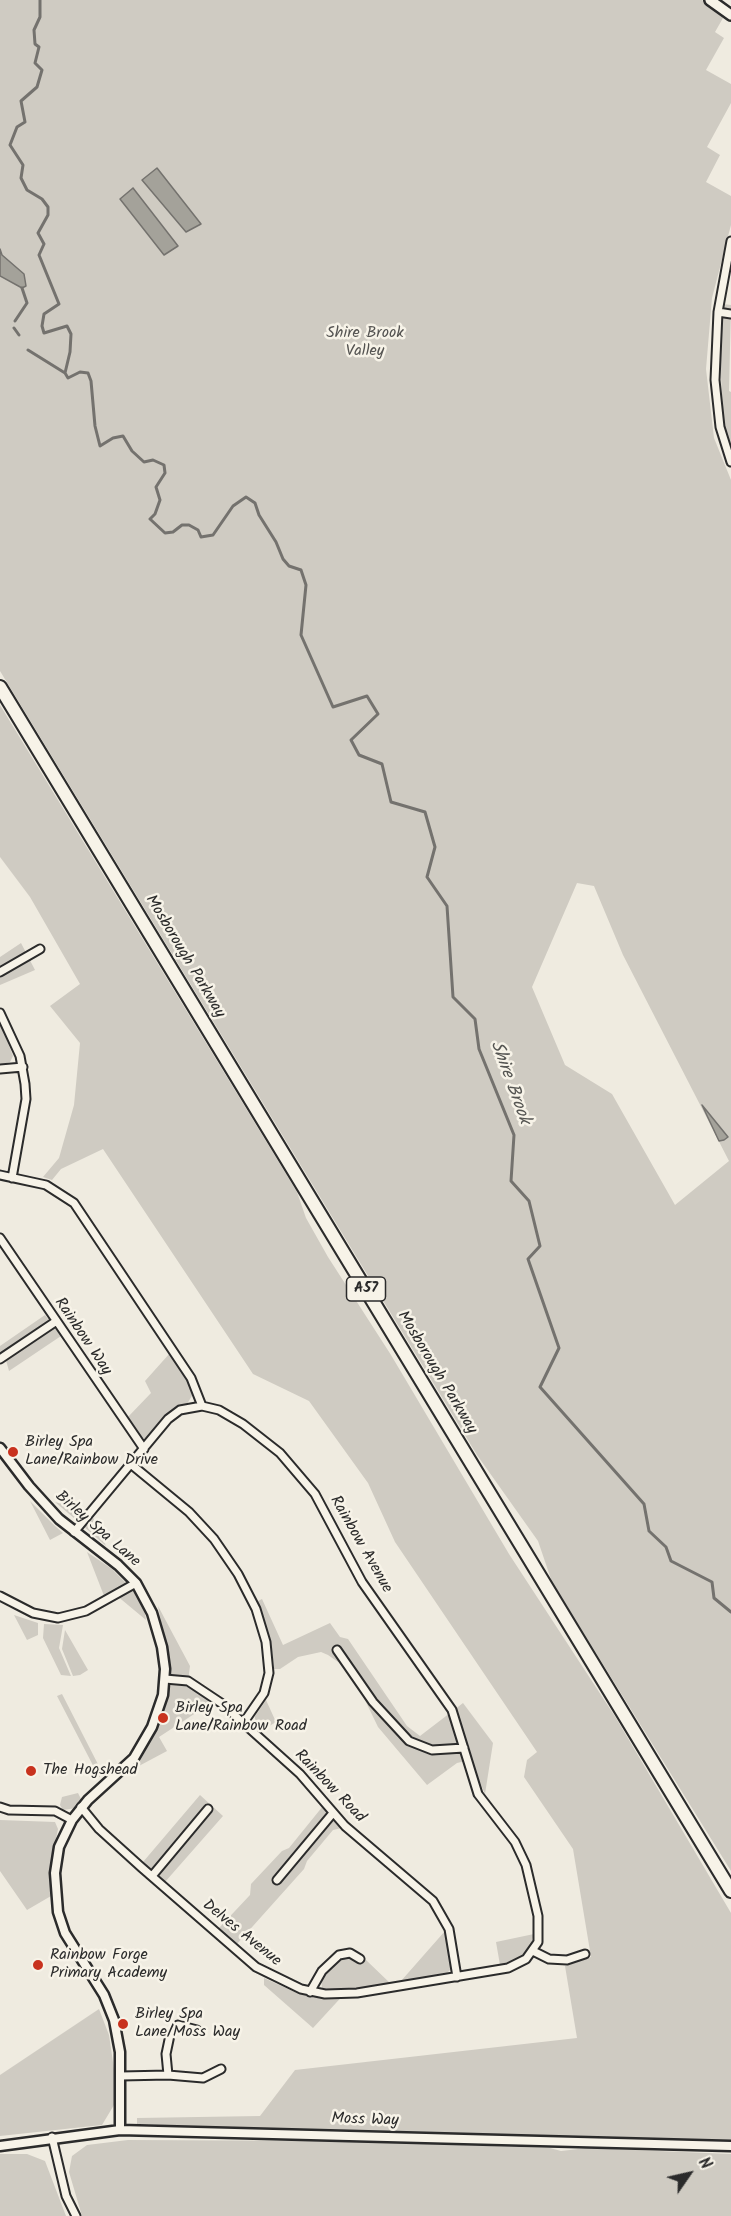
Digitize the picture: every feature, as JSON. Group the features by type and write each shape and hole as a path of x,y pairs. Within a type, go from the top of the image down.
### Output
{"highway":[{"name":"Mosborough Parkway","path":"0,687 731,1891"}],"main road":[{"path":"710,0 731,15"}],"street":[{"path":"731,241 718,312 715,380 720,427 731,462"},
{"path":"718,312 731,314"},
{"path":"0,972 40,950"},
{"path":"0,1013 15,1042 23,1067 26,1099 12,1178"},
{"path":"0,1069 23,1067"},
{"path":"0,1175 46,1185 74,1203 191,1378 202,1406 186,1408 174,1414 74,1532"},
{"name":"Rainbow Way","path":"0,1238 55,1322 144,1449"},
{"path":"0,1359 55,1322"},
{"name":"Rainbow Avenue","path":"202,1406 219,1410 243,1424 280,1453 304,1479 323,1508 362,1582 442,1694 457,1722 478,1794 515,1842 526,1866 538,1916 539,1934 533,1951"},
{"name":"Birley Spa Lane","path":"0,1448 43,1503 74,1532 118,1565 136,1583 153,1613 164,1658 165,1679 159,1711 144,1743 119,1774 81,1808 72,1820 64,1833 56,1862 58,1912 65,1933 110,2007 117,2032 121,2076 120,2130"},
{"path":"132,1465 189,1512 214,1539 238,1574 256,1610 266,1642 269,1673 264,1693 244,1722"},
{"path":"0,1596 33,1614 58,1618 86,1611 136,1583"},
{"path":"337,1650 379,1710 409,1741 432,1750 464,1748"},
{"name":"Rainbow Road","path":"165,1679 188,1681 201,1687 244,1722 300,1774 333,1813 439,1909 449,1929 457,1977"},
{"path":"0,1807 9,1810 55,1810 72,1820"},
{"name":"Delves Avenue","path":"81,1808 99,1829 256,1967 281,1982 310,1992 357,1993 457,1977"},
{"path":"152,1876 208,1809"},
{"path":"277,1880 333,1813"},
{"path":"457,1977 508,1968 526,1959 533,1951 549,1959 567,1959 585,1954"},
{"path":"310,1992 322,1971 339,1955 350,1953 360,1959"},
{"path":"168,2075 166,2054 170,2035 178,2025 197,2030"},
{"path":"121,2076 168,2075 203,2078 221,2069"},
{"name":"Moss Way","path":"0,2146 52,2137 120,2130 731,2146"},
{"path":"52,2137 66,2196 76,2216"}],"green space":[{"name":"Shire Brook Valley","path":"0,0 702,0 723,18 715,32 724,38 706,70 731,84 731,103 707,147 720,155 706,182 731,196 731,225 712,298 706,369 714,438 731,480 731,1871 552,1582 538,1541 477,1455 0,671","holes":["577,883 594,886 623,955 729,1161 675,1205 612,1094 565,1065 532,987"]},
{"path":"723,304 731,305 729,391 731,392 731,451 724,432 719,340"},
{"path":"0,705 297,1192 306,1218 328,1257 391,1355 509,1554 616,1718 731,1913 731,2142 482,2138 137,2124 137,2118 260,2116 295,2070 577,2038 565,1966 591,1957 573,1849 524,1777 527,1760 537,1752 395,1542 368,1483 309,1401 253,1374 103,1149 61,1169 52,1180 43,1177 59,1158 74,1105 80,1043 50,1006 80,984 30,897 0,857"},
{"path":"21,943 35,970 0,985 0,957"},
{"path":"0,1022 13,1056 10,1062 0,1065"},
{"path":"45,1315 61,1336 9,1371 4,1353 0,1353 0,1346"},
{"path":"170,1353 191,1385 193,1394 187,1404 176,1408 145,1439 140,1437 127,1418 151,1393 145,1381"},
{"path":"30,1501 55,1526 63,1533 50,1540"},
{"path":"55,1502 91,1513 106,1546 81,1524"},
{"path":"87,1552 112,1569 130,1587 144,1607 146,1620 116,1595 106,1601"},
{"path":"262,1599 283,1645 330,1623 340,1637 348,1639 407,1726 420,1736 463,1703 493,1743 485,1794 470,1760 457,1763 427,1785 378,1727 362,1694 341,1664 328,1655 321,1652 298,1657 280,1669 274,1669 271,1643 256,1602"},
{"path":"158,1606 190,1666 188,1681 214,1701 159,1737 167,1751 137,1767 154,1734 169,1691 170,1669"},
{"path":"14,1615 38,1623 38,1635 27,1640"},
{"path":"44,1624 63,1625 59,1648 71,1676 61,1675 43,1638"},
{"path":"65,1630 88,1670 80,1675 73,1676 62,1649"},
{"path":"62,1694 103,1774 99,1777 57,1696"},
{"path":"266,1700 276,1722 261,1731 255,1726 255,1716"},
{"path":"78,1793 82,1801 76,1808 63,1810 60,1805 62,1797"},
{"path":"200,1795 223,1816 165,1882 143,1862"},
{"path":"323,1806 342,1828 333,1830 307,1861 304,1869 236,1945 219,1928 250,1895 251,1884 282,1851 289,1848"},
{"path":"0,1820 55,1822 58,1829 49,1872 51,1896 27,1910 0,1871"},
{"path":"445,1931 451,1969 447,1973 401,1981"},
{"path":"534,1934 529,1950 522,1957 500,1965 496,1942"},
{"path":"345,1956 363,1963 366,1960 391,1984 347,1991 313,2028 264,1985 264,1978 297,1993 317,1997 322,1988 321,1979"},
{"path":"99,2009 109,2035 114,2069 114,2105 102,2125 0,2136 0,2075"},
{"path":"128,2140 343,2141 550,2148 561,2151 587,2148 731,2154 731,2216 82,2216 69,2172 72,2156 87,2145"},
{"path":"0,2154 27,2154 45,2161 66,2216 0,2216"}],"shaded area":[{"path":"157,168 201,224 186,232 142,180"},
{"path":"133,188 178,246 164,255 120,199"},
{"path":"0,249 2,255 24,274 26,286 22,288 0,276"},
{"path":"702,1105 728,1137 724,1140 719,1141"}],"waterway":[{"name":"Shire Brook","path":"40,0 40,17 34,30 35,44 39,47 35,63 42,70 37,87 21,101 25,122 17,127 10,145 23,165 21,178 27,190 42,199 48,207 48,215 38,233 44,244 39,255 59,304 44,314 42,326 44,333 67,326 71,334 65,373 68,378 80,372 88,373 100,446 113,438 123,436 132,451 144,462 153,460 164,465 165,473 156,487 160,500 155,514 150,519 165,533 173,532 182,525 189,525 198,530 201,537 213,535 233,506 246,497 255,503 283,559 289,566 301,570 306,585 301,635 333,707 367,696 378,714 351,740 359,755 382,764 391,802 425,812 435,847 427,877 447,906 453,997 475,1019 479,1049 514,1135 511,1181 529,1201 540,1246 528,1259 559,1348 540,1387 644,1504 649,1531 666,1547 671,1561 712,1582 714,1598 731,1612"},
{"path":"15,321 27,303 22,288"},
{"path":"14,328 19,335"},
{"path":"28,350 65,373"}],"place":[{"name":"Birley Spa Lane/Rainbow Drive","path":"13,1452"},
{"name":"Birley Spa Lane/Rainbow Road","path":"163,1718"},
{"name":"The Hogshead","path":"31,1771"},
{"name":"Rainbow Forge Primary Academy","path":"38,1965"},
{"name":"Birley Spa Lane/Moss Way","path":"123,2024"}]}
